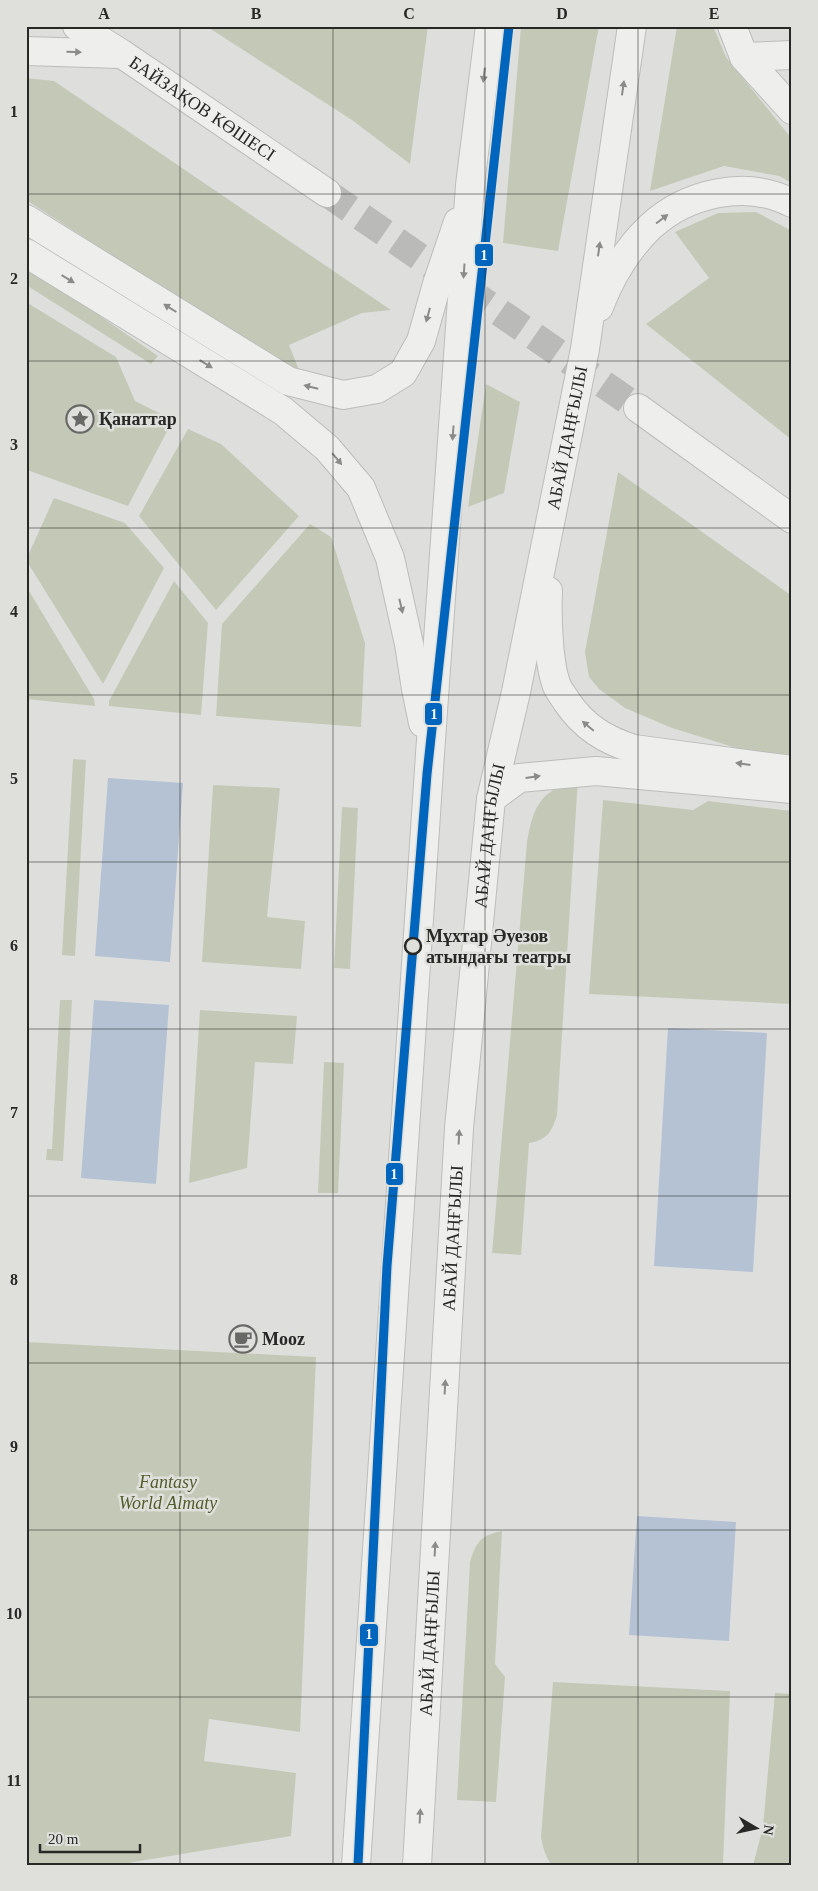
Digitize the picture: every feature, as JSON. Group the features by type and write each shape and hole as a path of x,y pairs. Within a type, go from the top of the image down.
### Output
{"main road":[{"name":"БАЙЗАҚОВ КӨШЕСІ","path":"77,26 122,54 327,192"},
{"path":"356,1865 470,185 490,26"},
{"name":"АБАЙ ДАҢҒЫЛЫ","path":"417,1865 459,1128 491,798 516,692 584,349 632,26"},
{"path":"732,26 744,57 792,110"},
{"path":"26,50 122,54"},
{"path":"744,57 792,55"},
{"path":"26,219 288,381 343,395 377,389 403,373 421,341 437,284 470,185"},
{"path":"584,349 603,297 622,261 650,228 676,208 697,199 738,190 782,198 792,203"},
{"path":"26,253 283,411 327,448 361,488 390,558 430,754"},
{"path":"638,408 792,519"},
{"path":"551,516 547,607 550,656 557,686 584,723 613,742 634,749 792,770"},
{"path":"491,798 519,778 596,771 792,789"}],"green space":[{"path":"206,26 428,26 410,164 352,120"},
{"path":"521,26 599,26 558,251 503,243"},
{"path":"677,26 713,26 726,57 792,139 792,183 779,176 724,166 650,191"},
{"path":"26,78 54,81 391,310 362,313 289,345 299,370 245,341 26,200"},
{"path":"756,212 792,231 792,440 646,324 709,278 675,232 718,213"},
{"path":"26,265 158,356 151,364 26,285"},
{"path":"26,302 116,357 135,401 173,420 128,506 27,470"},
{"path":"486,384 520,402 504,493 468,507"},
{"path":"188,429 221,444 299,516 216,610 139,516"},
{"path":"618,472 792,596 792,755 746,751 672,728 625,708 599,689 589,677 585,652"},
{"path":"54,498 125,523 164,568 103,684 26,560"},
{"path":"310,524 331,537 365,643 361,727 216,716 222,624"},
{"path":"174,581 208,623 201,715 109,706 109,701"},
{"path":"26,586 94,699 95,706 26,699"},
{"path":"73,759 86,760 75,956 62,955"},
{"path":"578,778 557,1115 548,1134 540,1140 529,1143 521,1255 492,1253 527,842 536,808 541,801 555,789"},
{"path":"213,785 280,788 267,917 305,921 301,969 202,962"},
{"path":"603,800 693,810 708,801 792,811 792,1004 589,994"},
{"path":"342,807 358,808 350,969 334,968"},
{"path":"60,1000 72,1000 63,1161 46,1160 47,1149 52,1149"},
{"path":"200,1010 297,1016 293,1064 255,1062 247,1168 189,1183"},
{"path":"324,1062 344,1063 338,1193 318,1193"},
{"name":"Fantasy World Almaty","path":"26,1342 316,1357 300,1732 209,1719 204,1761 296,1773 291,1836 116,1865 26,1865"},
{"path":"502,1531 495,1664 505,1677 496,1802 457,1800 470,1562 480,1540"},
{"path":"553,1682 730,1691 723,1865 552,1865 546,1855 541,1837"},
{"path":"775,1693 792,1694 792,1865 753,1865 763,1827"}],"water":[{"path":"108,778 183,783 170,962 95,956"},
{"path":"94,1000 169,1005 156,1184 81,1178"},
{"path":"668,1028 767,1033 753,1272 654,1266"},
{"path":"637,1516 736,1522 729,1641 629,1635"}],"tunnel":[{"path":"327,193 638,408"}],"transit line":[{"name":"1","path":"358,1865 387,1266 427,774 509,26"}],"place":[{"name":"Қанаттар","path":"80,419"},
{"name":"Мұхтар Әуезов атындағы театры","path":"413,946"},
{"name":"Mooz","path":"243,1339"}]}
